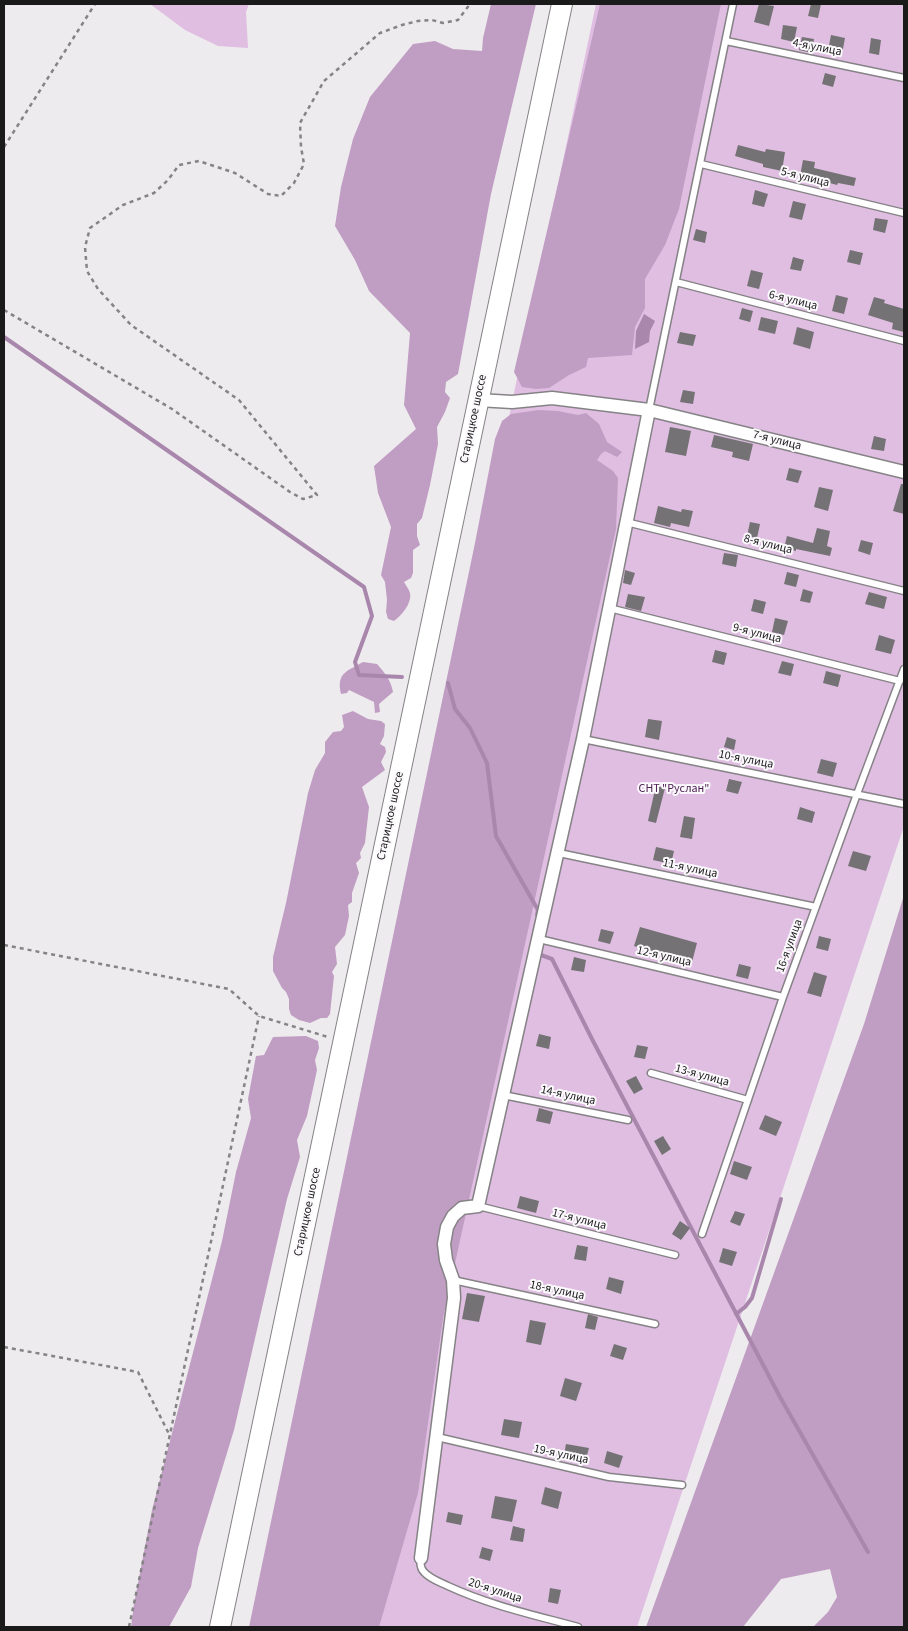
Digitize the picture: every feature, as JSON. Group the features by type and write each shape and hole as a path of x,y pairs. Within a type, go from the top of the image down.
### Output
{"main road":[{"name":"Старицкое шоссе","path":"220,1627 562,4"}],"street":[{"name":"7-я улица","path":"478,400 512,402 552,398 649,410 904,472"},
{"path":"421,1558 454,1298 453,1280 446,1260 444,1244 447,1227 453,1216 462,1208 478,1206 559,853 649,410"}],"lane":[{"path":"649,410 734,4"},
{"name":"4-я улица","path":"726,41 904,78"},
{"name":"5-я улица","path":"701,164 904,214"},
{"name":"6-я улица","path":"676,282 904,341"},
{"name":"8-я улица","path":"626,522 904,591"},
{"name":"9-я улица","path":"608,608 900,681"},
{"name":"16-я улица","path":"702,1234 783,998 904,668"},
{"name":"10-я улица","path":"583,739 904,804"},
{"name":"11-я улица","path":"559,853 816,907"},
{"name":"12-я улица","path":"539,939 783,998"},
{"name":"13-я улица","path":"651,1073 748,1100"},
{"name":"14-я улица","path":"503,1095 628,1120"},
{"name":"17-я улица","path":"478,1206 675,1255"},
{"name":"18-я улица","path":"453,1280 655,1324"},
{"name":"19-я улица","path":"437,1437 609,1477 682,1485"},
{"name":"20-я улица","path":"421,1558 420,1565 423,1572 434,1580 461,1592 515,1610 578,1627"}],"path":[{"path":"4,147 95,4"},
{"path":"4,310 172,409 290,492 304,499 316,495 239,400 131,325 98,290 87,271 85,247 90,228 123,205 154,193 168,180 179,165 198,160 235,173 268,194 281,196 294,183 304,164 300,123 324,81 380,33 418,21 432,20 443,23 458,20 470,4"},
{"path":"4,945 229,989 259,1016 344,1041"},
{"path":"129,1627 259,1016"},
{"path":"4,1347 138,1372 170,1437"}],"green space":[{"path":"150,4 249,4 246,12 248,48 218,46 185,30"},
{"name":"СНТ \"Руслан\"","path":"596,4 904,4 904,826 637,1627 281,1627 512,402"}],"shaded area":[{"path":"491,4 536,4 491,194 458,374 446,382 445,392 450,398 437,427 438,444 430,485 422,518 417,524 417,536 420,545 413,550 413,573 411,578 404,582 409,590 410,597 403,613 394,621 388,619 386,612 385,582 381,575 391,527 378,493 374,466 416,429 404,405 410,333 369,291 355,260 335,226 341,187 353,139 370,97 413,44 435,41 453,49 482,51"},
{"path":"600,4 721,4 679,209 665,245 645,279 645,308 635,327 632,355 588,358 586,367 549,388 522,387 514,372"},
{"path":"644,314 655,321 650,331 649,342 635,349 636,331"},
{"path":"538,410 578,415 586,413 599,424 607,442 622,452 617,457 605,451 597,460 613,471 618,478 616,529 443,1318 418,1493 379,1627 249,1627 475,543 495,439 502,421 511,414"},
{"path":"363,662 377,664 391,684 393,692 379,704 380,712 375,713 374,702 349,690 347,693 341,694 340,681 344,673"},
{"path":"353,711 368,719 381,721 385,724 384,736 380,744 385,747 386,752 381,762 385,770 362,787 369,807 365,843 360,853 361,858 356,863 359,873 352,893 352,902 348,905 349,916 345,935 335,947 337,964 332,972 334,976 330,1014 327,1018 321,1018 310,1023 299,1020 291,1015 289,999 273,971 273,957 308,793 315,770 325,753 325,742 333,732 341,731 344,727 342,715"},
{"path":"904,895 904,1627 813,1627 828,1612 837,1597 830,1569 781,1579 743,1627 646,1627 864,1024"},
{"path":"306,1036 318,1041 319,1048 315,1060 317,1070 307,1116 297,1140 300,1157 287,1199 234,1430 198,1548 191,1587 169,1627 131,1627 152,1510 222,1241 236,1172 251,1118 248,1099 256,1056 264,1055 273,1037"}],"building":[{"path":"759,4 774,6 769,26 754,22"},
{"path":"811,4 821,4 818,18 808,16"},
{"path":"783,25 797,27 794,42 781,39"},
{"path":"831,35 845,38 842,54 828,51"},
{"path":"802,37 814,39 812,53 799,50"},
{"path":"871,38 881,40 879,55 869,53"},
{"path":"825,73 836,76 833,87 822,84"},
{"path":"738,145 765,152 766,149 785,152 782,171 763,167 763,164 735,156"},
{"path":"803,160 815,162 814,168 856,178 854,186 838,183 837,185 800,176"},
{"path":"755,190 768,194 764,207 752,204"},
{"path":"793,201 806,204 802,220 789,217"},
{"path":"875,218 888,220 885,233 873,230"},
{"path":"696,229 707,232 705,243 693,240"},
{"path":"850,250 863,253 860,265 847,262"},
{"path":"793,257 804,260 801,271 790,269"},
{"path":"751,270 763,273 759,289 747,286"},
{"path":"836,295 848,298 844,314 832,311"},
{"path":"874,297 885,300 884,303 904,309 904,332 892,329 893,323 868,315"},
{"path":"742,308 753,311 750,322 739,319"},
{"path":"761,317 778,321 775,334 758,330"},
{"path":"797,327 814,332 810,349 793,344"},
{"path":"680,332 696,335 693,346 677,343"},
{"path":"683,390 695,392 693,404 680,402"},
{"path":"670,427 691,431 686,456 665,452"},
{"path":"714,435 753,444 749,461 732,457 733,452 711,447"},
{"path":"874,436 886,439 884,451 871,449"},
{"path":"789,468 802,471 798,483 786,480"},
{"path":"901,484 904,484 904,514 893,511"},
{"path":"819,487 833,490 828,511 814,507"},
{"path":"658,506 681,512 682,509 693,511 689,527 671,523 670,527 654,523"},
{"path":"750,522 760,524 757,538 747,536"},
{"path":"817,528 830,531 827,546 832,548 830,556 784,548 787,536 813,543"},
{"path":"861,540 873,543 870,555 858,551"},
{"path":"724,553 738,555 736,567 722,564"},
{"path":"625,570 635,573 631,585 623,583"},
{"path":"787,572 799,575 796,587 784,584"},
{"path":"803,589 813,592 810,603 800,601"},
{"path":"869,592 887,597 884,609 865,604"},
{"path":"628,594 645,597 641,611 625,607"},
{"path":"754,599 766,602 763,614 751,611"},
{"path":"775,618 788,621 784,635 772,632"},
{"path":"879,635 895,640 891,654 875,650"},
{"path":"715,650 727,653 724,665 712,662"},
{"path":"782,661 794,664 791,676 778,673"},
{"path":"826,671 841,675 838,687 823,683"},
{"path":"648,719 662,721 659,740 645,737"},
{"path":"727,737 736,740 734,750 724,747"},
{"path":"821,759 837,763 833,777 817,773"},
{"path":"729,779 742,782 738,794 726,791"},
{"path":"656,785 665,788 656,823 648,821"},
{"path":"800,807 815,812 812,823 797,819"},
{"path":"684,816 695,818 692,839 680,837"},
{"path":"656,847 674,851 671,864 653,860"},
{"path":"853,851 871,856 866,871 848,866"},
{"path":"640,927 697,943 692,962 634,946"},
{"path":"601,929 614,932 610,944 598,941"},
{"path":"819,936 831,939 828,951 816,948"},
{"path":"574,957 586,960 584,972 571,970"},
{"path":"739,964 751,967 748,979 736,976"},
{"path":"814,972 827,976 821,997 807,993"},
{"path":"539,1034 551,1037 549,1049 536,1046"},
{"path":"637,1045 648,1047 645,1059 634,1057"},
{"path":"636,1076 643,1089 634,1094 626,1081"},
{"path":"539,1108 553,1112 550,1124 536,1121"},
{"path":"765,1115 782,1122 776,1136 759,1129"},
{"path":"663,1136 671,1149 662,1155 654,1141"},
{"path":"734,1161 752,1167 747,1180 730,1174"},
{"path":"520,1196 539,1201 536,1213 517,1208"},
{"path":"735,1211 745,1214 740,1226 730,1222"},
{"path":"680,1221 690,1228 681,1240 672,1234"},
{"path":"577,1245 588,1247 586,1261 574,1259"},
{"path":"723,1248 737,1252 732,1266 719,1262"},
{"path":"609,1277 624,1281 621,1294 606,1289"},
{"path":"467,1293 485,1296 479,1322 462,1319"},
{"path":"588,1314 598,1317 595,1330 585,1328"},
{"path":"530,1320 546,1323 541,1345 526,1342"},
{"path":"614,1344 627,1348 623,1360 610,1356"},
{"path":"565,1378 582,1383 576,1401 560,1396"},
{"path":"504,1419 522,1422 519,1438 501,1435"},
{"path":"566,1444 589,1448 586,1459 564,1455"},
{"path":"607,1451 623,1456 619,1468 604,1463"},
{"path":"545,1487 562,1492 558,1509 541,1504"},
{"path":"495,1496 517,1500 512,1522 491,1518"},
{"path":"448,1512 463,1515 461,1525 446,1522"},
{"path":"513,1526 525,1529 523,1542 510,1540"},
{"path":"482,1547 493,1550 490,1561 479,1558"},
{"path":"550,1588 561,1590 558,1604 548,1602"}],"waterway":[{"path":"4,337 364,587 372,616 355,662 359,675 402,677"},
{"path":"448,683 455,709 470,728 487,763 496,836 538,910 537,915"},
{"path":"541,955 552,959 780,1397 868,1552"},
{"path":"736,1314 752,1298 781,1199"}]}
